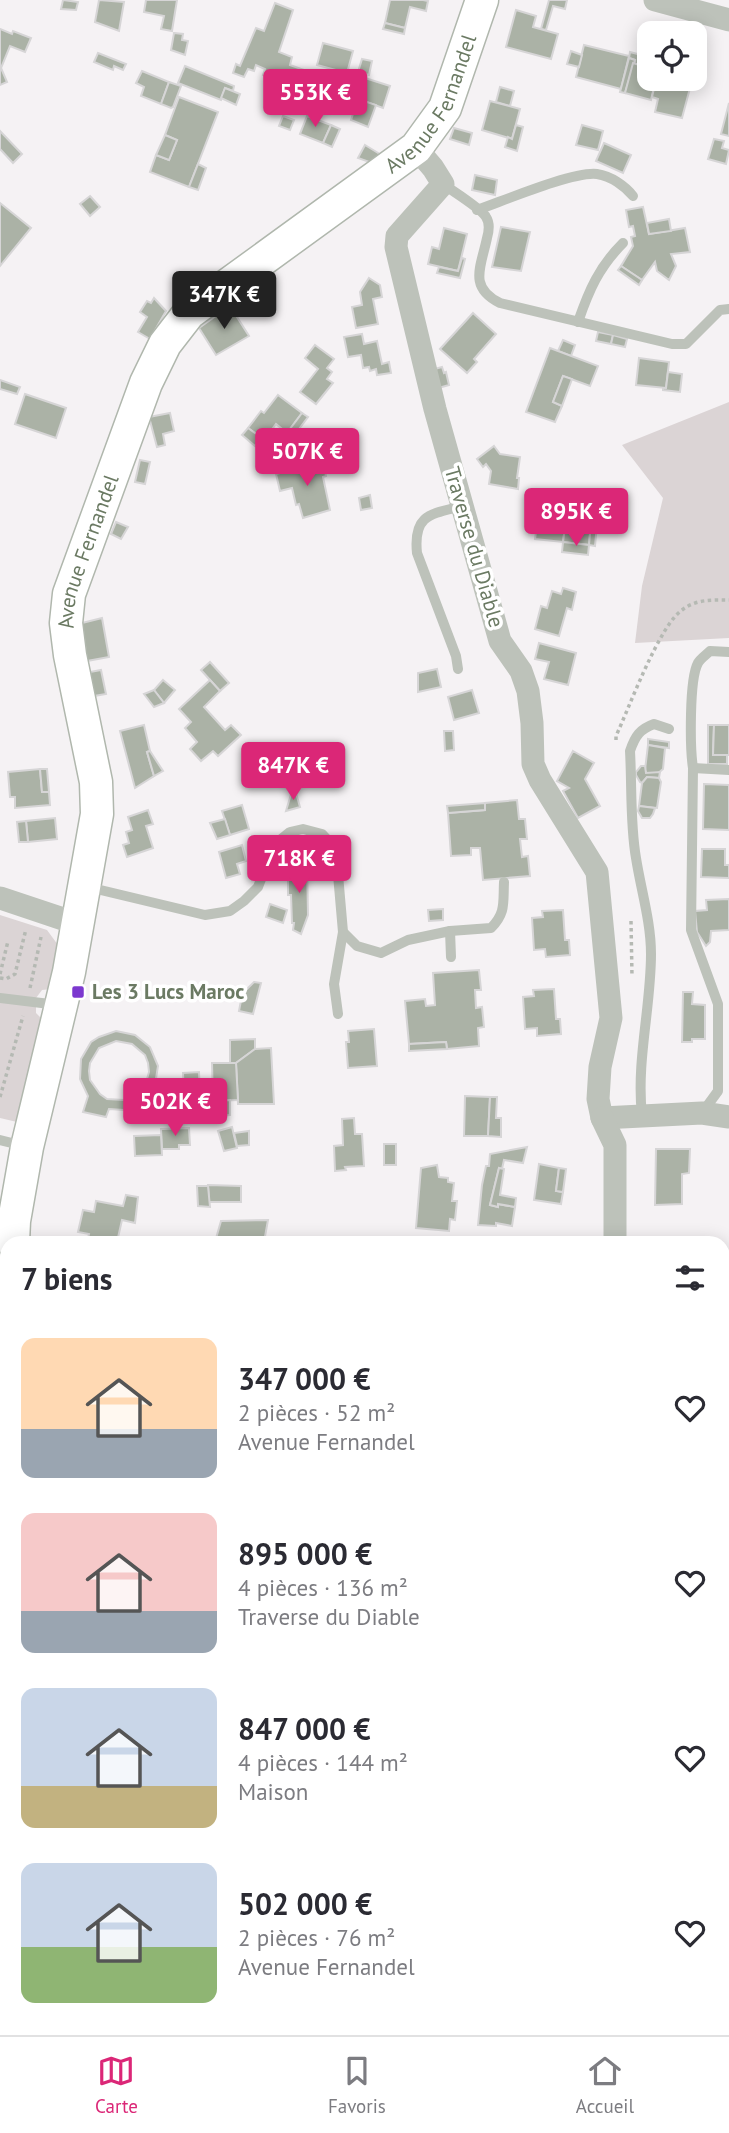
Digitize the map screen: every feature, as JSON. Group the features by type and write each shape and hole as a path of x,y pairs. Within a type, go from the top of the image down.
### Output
{"main road":[{"name":"Avenue Fernandel","path":"13,1236 14,1144 61,1006 97,814 96,782 67,634 69,594 146,383 165,344 189,313 415,148 445,108 482,0"}],"street":[{"path":"655,0 729,20"},
{"path":"415,148 443,184"},
{"name":"Traverse du Diable","path":"443,184 397,236 396,247 435,409 500,641 521,671 528,691 533,764 540,780 597,872 611,1018 600,1067 598,1099 602,1118 615,1145 615,1236"},
{"path":"0,898 78,924"},
{"path":"602,1118 702,1113 729,1117"}],"lane":[{"path":"477,210 580,174 598,174 624,186 634,196"},
{"path":"443,184 486,216 489,229 479,277 487,297 500,303 672,344 686,344 720,310 729,309"},
{"path":"578,322 584,303 605,262 623,243"},
{"path":"458,669 456,656 416,552 415,540 422,522 433,514 463,506"},
{"path":"702,1113 718,1091 718,1004 691,930 693,768 690,752 694,678 698,662 710,651 729,652"},
{"path":"642,1115 639,1091 651,951 636,856 630,751 642,728 654,724 669,729"},
{"path":"693,768 729,770"},
{"path":"85,887 205,915 230,911 258,887 274,845 290,832 303,829 322,834 334,847 337,863 343,932 334,984 338,1014"},
{"path":"343,932 357,946 381,953 408,940 450,931 491,928 500,919 504,882"},
{"path":"450,931 452,957"},
{"path":"0,998 61,1006"}],"path":[{"path":"8,941 0,976 6,979 15,974 26,929"}],"shaded area":[{"path":"729,402 729,638 635,643 642,586 663,498 622,445"},
{"path":"0,915 47,930 58,945 51,989 42,990 36,998 36,1013 42,1019 17,1122 0,1118"}],"building":[{"path":"63,0 78,2 76,10 61,9"},
{"path":"99,0 124,2 119,31 95,22"},
{"path":"146,0 177,0 172,31 161,29 164,16 144,12"},
{"path":"390,0 428,1 426,11 410,7 405,28 385,23"},
{"path":"549,0 567,0 565,9 553,6 546,30 541,29"},
{"path":"275,3 293,10 279,52 292,57 290,65 307,71 303,91 263,75 265,69 256,65 254,71 248,69 244,77 233,73 236,64 240,66 256,28 264,31"},
{"path":"516,10 536,16 533,27 558,34 551,59 506,47"},
{"path":"385,23 405,28 404,34 383,29"},
{"path":"0,29 31,38 25,52 10,46 1,68 7,82 0,85"},
{"path":"174,33 183,34 182,40 188,41 185,55 171,50"},
{"path":"323,43 353,51 347,73 317,65"},
{"path":"584,45 629,56 621,89 576,77"},
{"path":"571,51 582,55 579,67 567,64"},
{"path":"630,52 637,54 637,65 634,64 635,60 629,58"},
{"path":"98,53 126,64 123,70 114,66 113,70 94,62"},
{"path":"629,58 635,60 625,93 620,92"},
{"path":"362,59 372,61 369,75 358,72"},
{"path":"633,63 637,64 637,91 653,91 651,100 625,93"},
{"path":"185,66 234,86 233,91 225,88 221,100 178,83"},
{"path":"142,71 169,82 161,104 141,96 144,87 136,83"},
{"path":"365,78 390,86 383,108 358,99"},
{"path":"169,82 181,86 171,108 161,104"},
{"path":"500,87 514,91 510,106 496,102"},
{"path":"225,88 240,94 236,105 221,98"},
{"path":"653,91 689,91 682,118 655,112 658,99 652,97"},
{"path":"179,97 218,112 189,187 150,172 156,155 169,160 177,140 165,135"},
{"path":"358,99 376,105 368,127 351,120"},
{"path":"490,101 520,109 512,139 482,130"},
{"path":"729,103 729,136 721,134"},
{"path":"283,116 294,120 290,130 279,126"},
{"path":"307,116 331,125 323,143 300,134"},
{"path":"331,125 340,129 332,147 323,143"},
{"path":"516,125 523,127 517,151 505,147 508,137 512,139"},
{"path":"582,125 603,131 598,150 576,145"},
{"path":"454,128 472,133 469,145 450,139"},
{"path":"0,131 22,154 13,163 0,149"},
{"path":"165,135 177,140 169,160 156,155"},
{"path":"714,139 724,141 722,148 729,150 726,164 708,159"},
{"path":"604,143 631,155 623,173 596,161"},
{"path":"365,145 383,156 372,163 358,158"},
{"path":"198,164 206,168 198,190 189,187"},
{"path":"475,175 497,180 495,195 472,190"},
{"path":"90,196 100,207 90,216 80,204"},
{"path":"0,203 31,228 0,266"},
{"path":"643,207 649,234 685,228 690,252 671,254 676,266 669,280 657,271 655,262 642,280 621,266 633,246 631,237 635,236 633,226 629,227 626,210"},
{"path":"669,219 671,231 649,234 647,223"},
{"path":"501,227 530,232 521,271 492,267"},
{"path":"444,228 467,234 458,271 428,264 432,247 439,249"},
{"path":"462,258 465,259 460,278 437,273 439,267 458,271"},
{"path":"621,266 642,280 639,285 618,270"},
{"path":"369,278 380,285 382,297 373,299 378,324 356,328 352,307 362,305 360,292"},
{"path":"154,298 166,311 150,339 138,332 147,317 140,312 147,301 151,303"},
{"path":"230,306 249,336 216,355 199,328"},
{"path":"473,313 496,334 474,359 477,362 467,373 440,349"},
{"path":"598,332 613,335 611,344 596,341"},
{"path":"362,334 364,344 377,341 382,364 389,362 391,373 377,375 376,369 370,371 369,367 363,368 361,355 348,357 344,337"},
{"path":"613,335 627,339 625,347 611,344"},
{"path":"563,340 575,345 571,356 558,351"},
{"path":"315,345 334,359 327,368 332,372 327,379 333,383 316,404 300,392 318,369 305,358"},
{"path":"550,348 598,366 590,386 563,376 553,402 562,406 555,422 526,412"},
{"path":"639,358 669,362 666,388 636,385"},
{"path":"442,367 449,385 435,389 431,370"},
{"path":"668,372 682,374 680,392 663,390 666,388"},
{"path":"563,376 572,379 562,406 553,402"},
{"path":"0,380 20,387 17,394 0,389"},
{"path":"25,394 66,408 56,438 15,424"},
{"path":"278,395 302,413 287,433 276,424 264,440 248,428"},
{"path":"170,413 174,431 163,434 165,445 157,447 149,417"},
{"path":"302,413 308,417 293,437 287,433"},
{"path":"248,428 262,438 255,446 242,435"},
{"path":"494,446 500,454 520,457 518,489 489,484 491,471 486,464 483,467 477,459"},
{"path":"140,460 150,462 145,484 135,482"},
{"path":"323,462 326,476 323,477 330,510 303,518 292,488 280,491 276,474"},
{"path":"370,495 372,508 361,510 359,498"},
{"path":"538,517 566,520 563,542 535,539"},
{"path":"566,520 591,523 589,545 563,542"},
{"path":"116,522 128,527 121,539 111,534"},
{"path":"591,523 597,524 595,546 589,545"},
{"path":"563,542 589,545 588,555 562,552"},
{"path":"563,588 576,592 572,610 567,608 559,636 535,629 541,606 547,608 552,591 561,594"},
{"path":"102,618 109,657 87,661 82,623"},
{"path":"539,643 576,653 568,685 544,679 549,662 535,659"},
{"path":"210,662 229,683 220,691 201,670"},
{"path":"437,669 441,687 418,692 418,673"},
{"path":"101,670 106,694 94,696 90,672"},
{"path":"163,680 175,690 164,703 154,690"},
{"path":"210,680 220,691 204,707 225,730 231,725 241,735 218,756 213,751 201,761 190,749 197,742 185,728 191,722 179,709"},
{"path":"154,690 164,703 154,707 144,694"},
{"path":"472,690 479,713 454,720 448,697"},
{"path":"144,725 150,751 147,752 154,776 135,788 120,731"},
{"path":"708,725 714,725 713,755 727,755 727,764 708,764"},
{"path":"714,725 729,725 729,755 713,755"},
{"path":"444,731 453,731 454,750 445,751"},
{"path":"648,739 669,742 669,748 648,745"},
{"path":"648,745 665,748 663,769 657,774 646,773 645,770"},
{"path":"150,751 163,771 154,776 147,752"},
{"path":"573,751 594,763 585,779 600,806 578,818 563,791 569,788 557,781"},
{"path":"641,766 645,766 646,773 660,772 659,778 647,777 640,782 636,772"},
{"path":"40,769 42,792 49,792 50,805 15,808 15,797 10,797 8,772"},
{"path":"40,769 47,769 49,792 42,792"},
{"path":"647,777 659,778 661,782 657,808 639,806 642,783"},
{"path":"704,784 729,785 729,830 703,829"},
{"path":"296,793 300,807 286,811 291,794"},
{"path":"517,800 519,819 525,819 527,839 520,839 522,857 528,856 530,876 483,880 480,848 471,848 471,855 451,856 448,813 485,810 485,803"},
{"path":"485,803 485,810 448,813 447,806"},
{"path":"242,805 249,829 230,835 222,811"},
{"path":"639,806 655,808 650,818 642,818 638,811"},
{"path":"148,810 153,824 146,826 153,848 127,857 123,845 129,843 126,832 132,830 128,817"},
{"path":"55,818 57,839 28,842 26,821"},
{"path":"225,819 230,835 217,839 210,823"},
{"path":"26,821 28,842 19,842 17,822"},
{"path":"242,845 246,861 237,864 240,874 226,878 219,852"},
{"path":"702,849 725,849 725,865 729,865 729,878 701,877"},
{"path":"307,862 308,915 301,934 293,930 288,873 291,873 291,863"},
{"path":"729,899 729,930 711,931 710,942 706,946 697,932 695,911 707,910 706,900"},
{"path":"270,904 287,910 283,923 266,917"},
{"path":"443,909 443,920 429,921 428,910"},
{"path":"563,910 565,940 569,940 570,955 546,957 545,949 534,950 532,918 543,917 542,911"},
{"path":"479,970 481,990 475,990 476,1008 482,1007 484,1027 478,1028 479,1046 447,1049 446,1042 409,1044 405,1001 425,999 426,1006 435,1005 433,973"},
{"path":"254,982 261,983 253,1014 239,1011 243,990"},
{"path":"554,989 556,1019 560,1019 561,1034 537,1036 537,1028 525,1029 523,997 534,996 533,990"},
{"path":"683,992 693,992 692,1004 705,1005 705,1039 682,1042"},
{"path":"374,1029 377,1066 348,1068 348,1031"},
{"path":"116,1031 135,1035 150,1047 158,1066 155,1085 142,1102 124,1110 109,1109 106,1117 83,1112 88,1096 80,1079 81,1059 91,1042","holes":["116,1041 132,1044 145,1055 148,1063 149,1072 145,1086 139,1093 124,1100 107,1099 90,1080 90,1063 99,1048"]},
{"path":"255,1039 255,1049 236,1063 230,1063 230,1040"},
{"path":"446,1042 447,1049 409,1051 409,1044"},
{"path":"271,1048 274,1104 238,1104 236,1063 255,1049"},
{"path":"212,1063 236,1063 238,1100 213,1101"},
{"path":"199,1072 200,1095 184,1096 183,1073"},
{"path":"465,1096 490,1097 488,1136 464,1136"},
{"path":"490,1097 497,1097 496,1118 501,1118 501,1137 488,1136"},
{"path":"230,1100 230,1115 214,1116 213,1101"},
{"path":"354,1118 355,1134 362,1134 364,1166 345,1167 346,1170 335,1171 334,1146 343,1145 342,1119"},
{"path":"232,1127 237,1148 224,1151 218,1131"},
{"path":"189,1128 190,1145 179,1145 179,1149 162,1149 161,1129"},
{"path":"249,1131 249,1145 237,1146 234,1133"},
{"path":"161,1135 162,1155 135,1156 134,1136"},
{"path":"384,1144 396,1144 396,1165 384,1165"},
{"path":"527,1147 523,1163 504,1160 502,1169 499,1168 490,1205 515,1207 512,1226 496,1223 496,1226 478,1225 482,1185 490,1154"},
{"path":"656,1149 690,1149 689,1173 682,1174 682,1204 655,1205"},
{"path":"539,1164 559,1168 556,1191 563,1192 561,1204 534,1200"},
{"path":"437,1165 439,1177 448,1178 448,1182 454,1183 452,1201 457,1201 455,1220 450,1219 449,1231 416,1228 421,1168"},
{"path":"499,1168 504,1169 500,1195 516,1198 515,1207 490,1205"},
{"path":"559,1168 566,1169 563,1192 556,1191"},
{"path":"208,1185 241,1186 241,1202 209,1202"},
{"path":"197,1186 208,1186 210,1207 198,1206"},
{"path":"126,1195 138,1197 135,1223 122,1220 118,1236 88,1236 78,1232 83,1210 94,1212 96,1201 123,1206"},
{"path":"268,1220 265,1236 217,1236 221,1221"}],"place":[{"name":"Les 3 Lucs Maroc","path":"78,992"}]}
